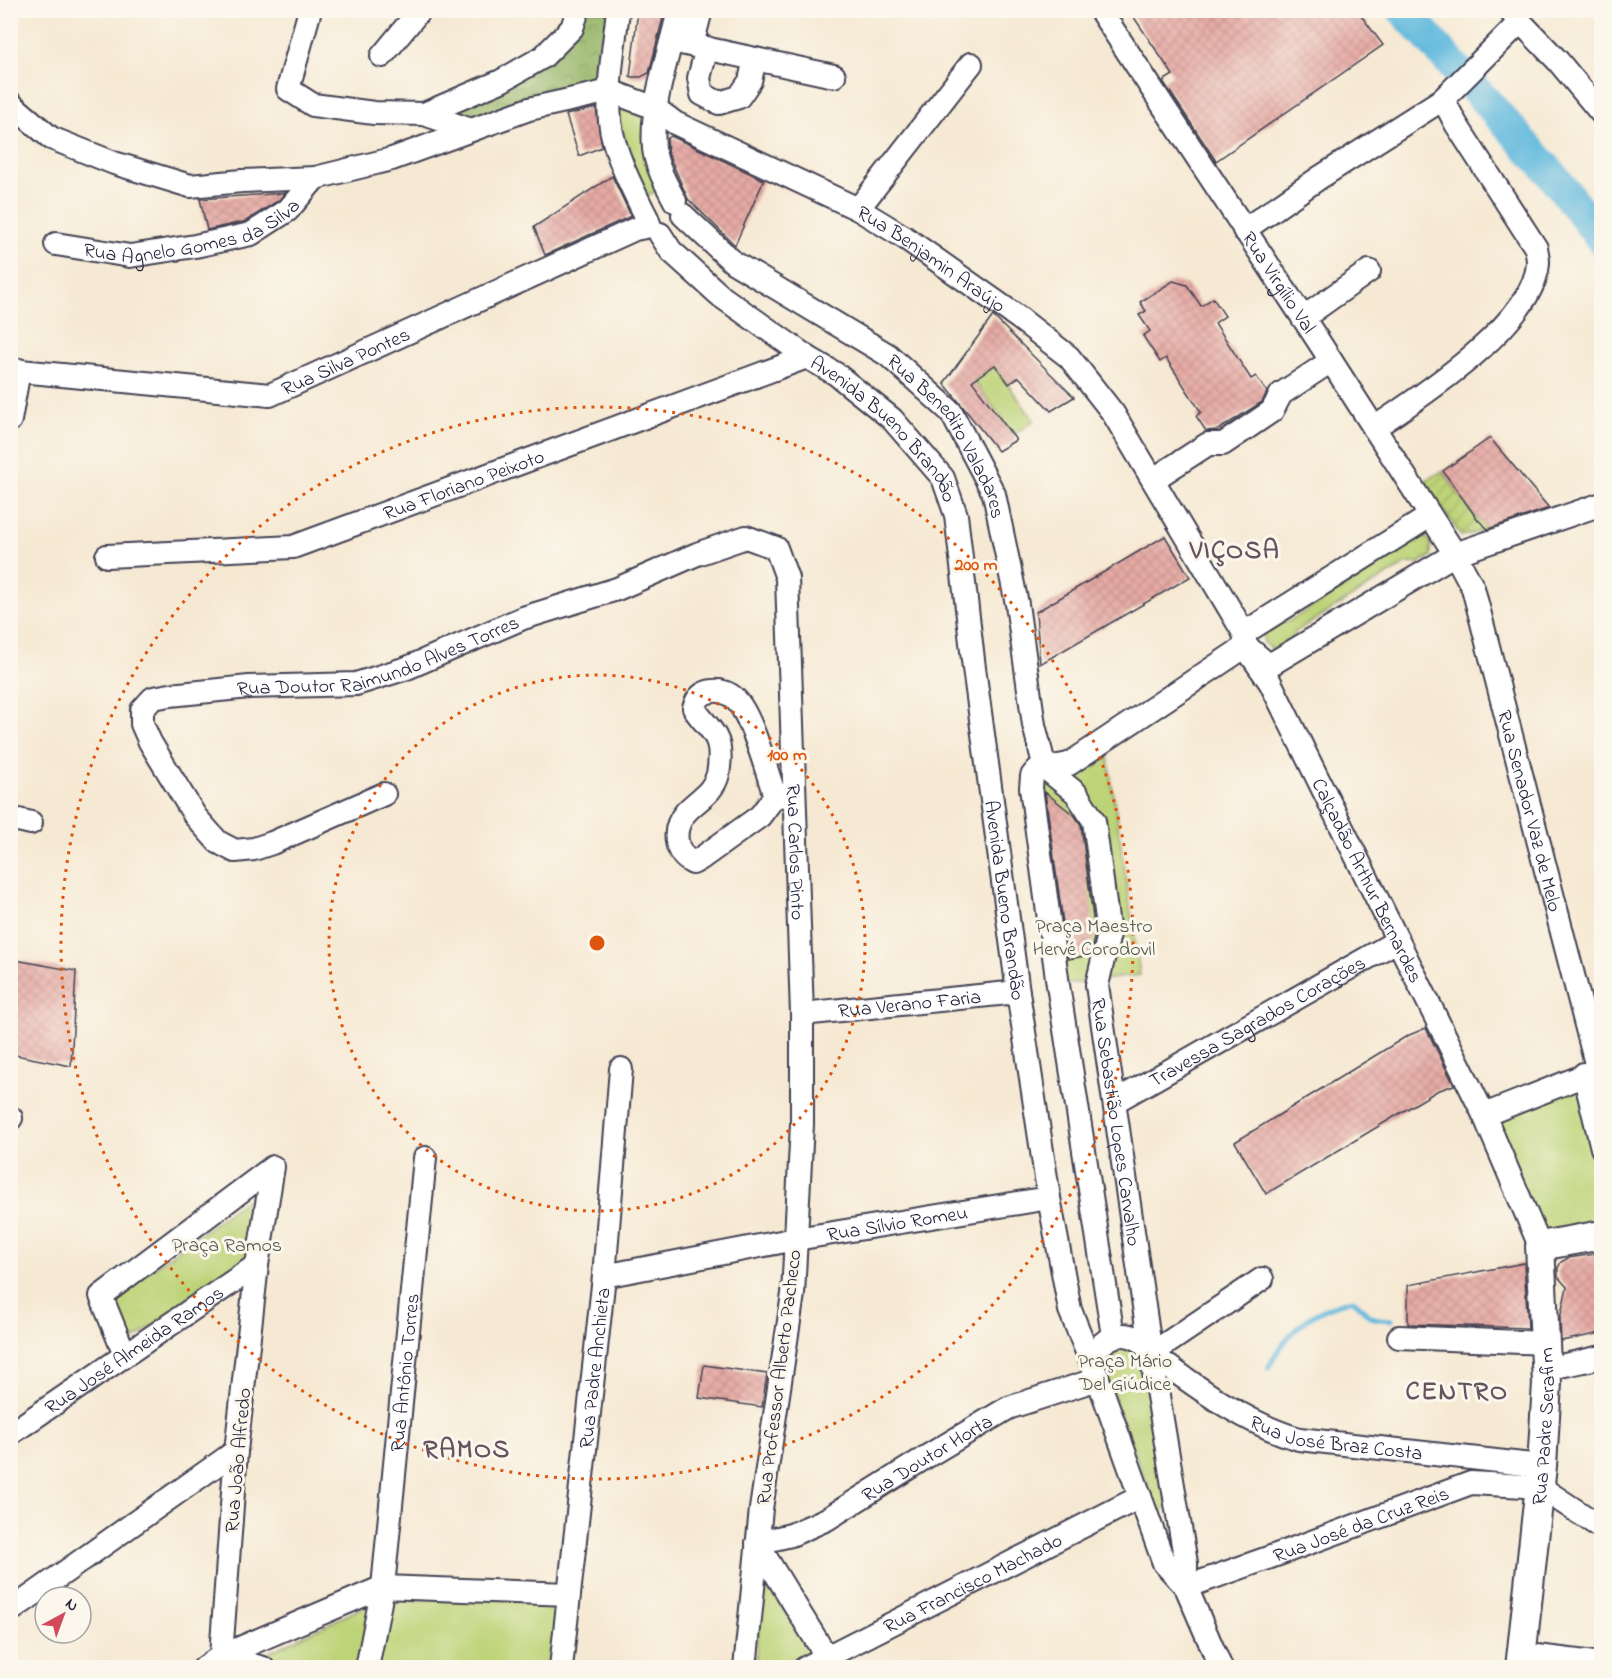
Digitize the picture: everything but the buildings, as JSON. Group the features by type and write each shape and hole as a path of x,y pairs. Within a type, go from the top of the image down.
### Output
{"main road":[{"path":"1540,1246 1602,1235"},
{"name":"Rua Padre Serafim","path":"1520,1661 1541,1477 1546,1365 1540,1246"}],"street":[{"path":"310,10 288,89 313,105 374,113 424,114 471,130"},
{"path":"382,56 420,10"},
{"path":"424,114 501,81 543,57 572,28 578,10"},
{"name":"Avenida Bueno Brandão","path":"618,10 610,91 610,123 624,170 653,227 670,251 722,297 807,357 836,374 892,419 943,478 956,515 974,668 1018,992 1049,1198 1070,1310 1096,1374 1164,1563 1186,1587 1213,1665"},
{"path":"679,10 702,94 719,103 739,97 750,81 755,59"},
{"path":"690,45 701,10"},
{"name":"Rua Virgílio Val","path":"1100,10 1455,554"},
{"path":"1244,230 1450,92 1479,64 1516,15 1602,114"},
{"path":"690,45 834,76"},
{"name":"Rua Benedito Valadares","path":"690,45 654,108 654,151 667,186 679,208 733,262 888,355 951,412 994,494 1017,604 1034,725 1046,768"},
{"path":"858,209 971,64"},
{"path":"10,103 51,138 114,164 190,186 315,178 392,159 529,109 610,91"},
{"name":"Rua Benjamin Araújo","path":"610,91 654,108 675,123 858,209 904,237 1019,318 1069,357 1113,413 1154,479 1245,639"},
{"path":"1374,428 1447,376 1487,344 1508,322 1529,291 1536,274 1538,262 1536,248 1456,124 1450,92"},
{"name":"Rua Agnelo Gomes da Silva","path":"56,244 130,256 251,234 288,210 315,178"},
{"path":"664,198 679,208 683,220 677,230 672,233 653,227 647,214 653,203 664,198"},
{"name":"Rua Silva Pontes","path":"15,370 270,395 635,230 653,227"},
{"path":"1303,318 1370,271"},
{"name":"Rua Floriano Peixoto","path":"107,556 293,547 807,357"},
{"path":"1154,479 1208,444 1222,444 1232,438 1272,411 1281,394 1331,361"},
{"path":"10,420 15,370"},
{"path":"1245,639 1266,663 1273,663 1455,554 1602,504"},
{"path":"1096,1374 1098,1349 1113,1336 1060,996 1031,788 1032,776 1037,770 1069,764 1245,639 1430,516"},
{"name":"Rua Doutor Raimundo Alves Torres","path":"384,794 272,843 254,849 235,851 218,842 195,816 150,742 142,724 142,710 153,698 249,687 356,684 407,669 524,618 617,589 698,554 746,537 776,548"},
{"name":"Rua Carlos Pinto","path":"776,548 787,578 784,796 802,1014"},
{"name":"Rua Senador Vaz de Melo","path":"1455,554 1473,588 1594,1077 1602,1148"},
{"name":"Calçadão Arthur Bernardes","path":"1245,639 1270,682 1484,1115 1540,1246"},
{"path":"719,690 734,698 745,712 784,796 700,859 693,863 683,858 676,844 677,829 683,814 708,793 718,776 717,738 698,716 694,708 697,699 706,692 719,690"},
{"name":"Rua Sebastião Lopes Carvalho","path":"1046,768 1076,793 1094,821 1109,934 1097,986 1116,1101 1151,1354 1186,1563 1186,1587"},
{"name":"Travessa Sagrados Corações","path":"1116,1101 1397,941"},
{"name":"Rua Verano Faria","path":"802,1014 1018,992"},
{"name":"Rua Professor Alberto Pacheco","path":"745,1668 758,1543 793,1294 802,1124 802,1014"},
{"name":"Rua Padre Anchieta","path":"561,1668 604,1276 621,1069"},
{"path":"1484,1115 1594,1077"},
{"name":"Rua Antônio Torres","path":"367,1668 383,1587 425,1158"},
{"name":"Rua João Alfredo","path":"125,1355 101,1296 273,1167 257,1265 212,1662"},
{"name":"Rua Sílvio Romeu","path":"604,1276 796,1239 1049,1198"},
{"name":"Rua José Almeida Ramos","path":"10,1434 257,1265"},
{"path":"1151,1354 1262,1279"},
{"name":"Rua José Braz Costa","path":"1113,1336 1131,1336 1140,1340 1151,1354 1254,1423 1288,1436 1541,1477"},
{"path":"1398,1337 1546,1365 1602,1371"},
{"path":"1546,1365 1602,1357"},
{"name":"Rua Doutor Horta","path":"758,1543 791,1535 827,1519 1008,1407 1096,1374"},
{"path":"10,1611 236,1451"},
{"path":"1541,1477 1602,1528"},
{"name":"Rua José da Cruz Reis","path":"1186,1587 1471,1483 1541,1477"},
{"path":"1143,1505 1155,1521 1160,1522 1167,1520 1177,1508"},
{"name":"Rua Francisco Machado","path":"805,1668 1143,1505"},
{"path":"758,1543 826,1656"},
{"path":"212,1662 383,1587 569,1594"},
{"path":"1520,1661 1602,1664"},
{"path":"212,1662 263,1668"}],"green space":[{"path":"582,11 611,11 607,86 472,118 451,107 544,61"},
{"path":"613,96 647,112 665,189 640,197"},
{"path":"994,366 1034,420 1014,435 974,381"},
{"path":"1443,471 1473,513 1487,527 1493,529 1461,536 1424,481"},
{"path":"1420,533 1431,542 1431,556 1419,563 1407,563 1295,632 1290,643 1274,650 1264,643 1263,631 1275,621 1288,622 1400,552 1403,540"},
{"name":"Praça Maestro Hervé Corodovil","path":"1108,757 1140,975 1061,985 1033,778 1082,771"},
{"path":"1584,1075 1601,1149 1601,1234 1541,1244 1486,1117"},
{"name":"Praça Ramos","path":"261,1189 251,1255 131,1342 110,1300"},
{"name":"Praça Mário Del Giúdice","path":"1128,1341 1144,1358 1167,1507 1161,1513 1155,1504 1103,1372 1104,1358 1108,1350"},
{"path":"763,1572 815,1650 785,1667 755,1668"},
{"path":"562,1598 554,1667 271,1668 251,1661 378,1600"}],"waterway":[{"path":"1403,10 1551,173 1602,240"},
{"path":"1268,1368 1293,1332 1313,1316 1338,1304 1353,1300 1369,1316 1391,1320"}],"district":[{"name":"VIÇOSA","path":"1235,549"},
{"name":"CENTRO","path":"1457,1390"},
{"name":"RAMOS","path":"467,1448"}]}
